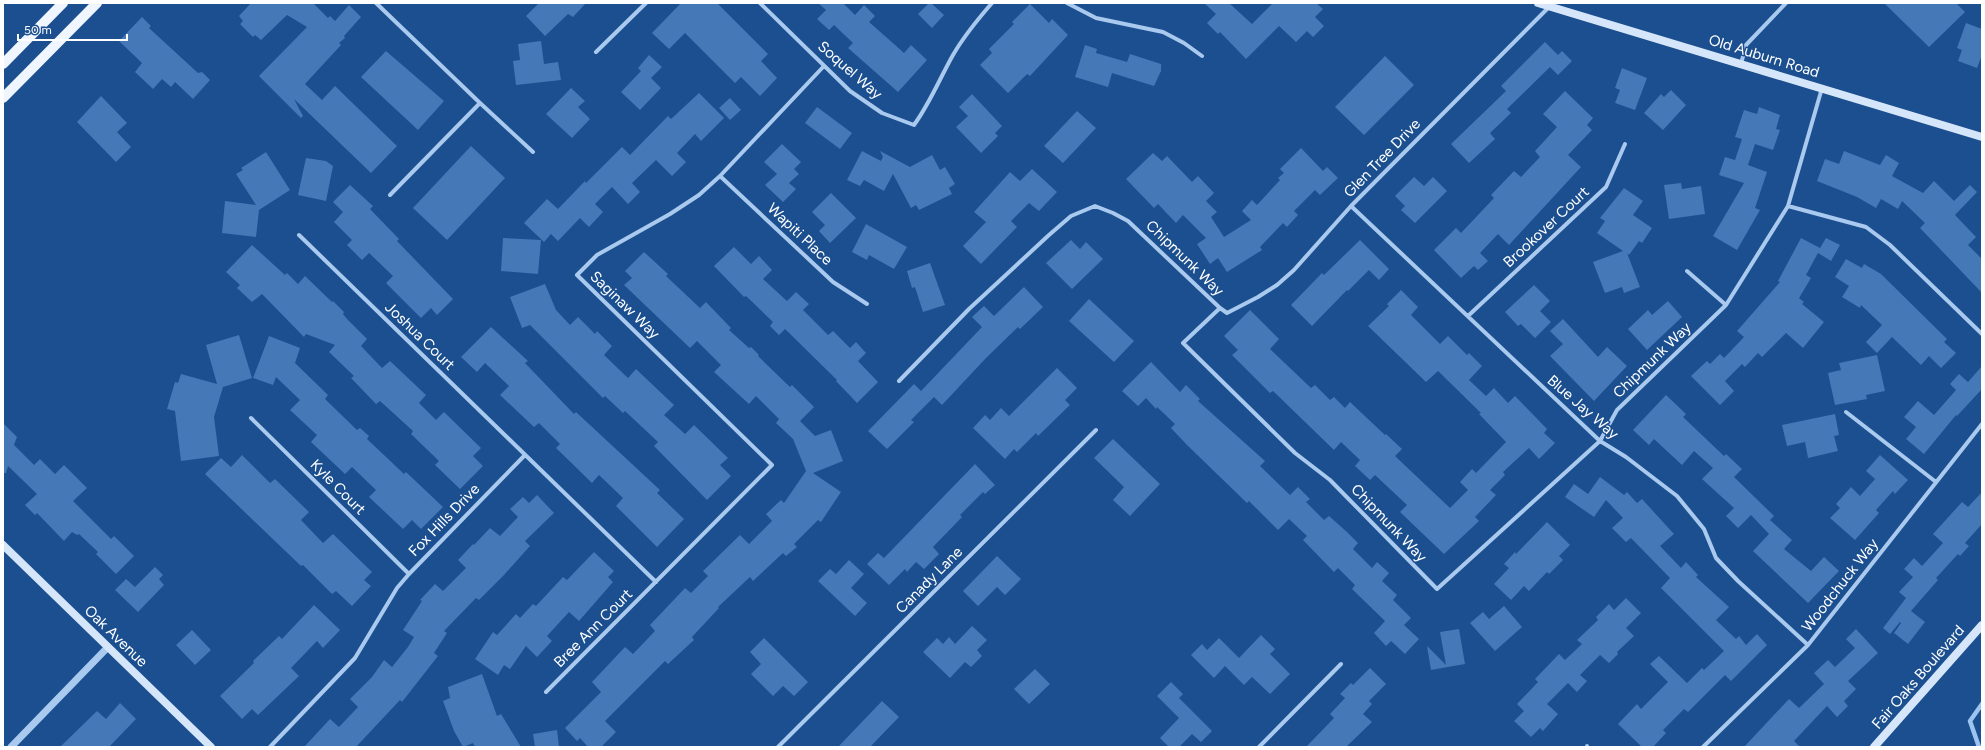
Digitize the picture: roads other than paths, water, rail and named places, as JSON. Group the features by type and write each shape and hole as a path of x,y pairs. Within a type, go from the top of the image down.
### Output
{"main road":[{"path":"3,64 63,3"},
{"path":"3,98 97,3"},
{"name":"Old Auburn Road","path":"1538,3 1551,5 1982,137"},
{"name":"Oak Avenue","path":"3,545 211,747"},
{"name":"Fair Oaks Boulevard","path":"1874,747 1982,625"}],"street":[{"path":"376,3 533,152"},
{"path":"596,52 646,3"},
{"name":"Soquel Way","path":"760,3 850,91 867,104 889,116 914,125 928,105 963,38 992,3"},
{"path":"1067,3 1096,18 1163,32 1184,43 1202,56"},
{"path":"1741,64 1746,45 1786,3"},
{"name":"Glen Tree Drive","path":"1220,308 1227,313 1277,285 1294,270 1351,206 1551,5"},
{"name":"Saginaw Way","path":"656,582 772,465 577,275 597,255 670,214 699,195 720,176 824,66"},
{"name":"Chipmunk Way","path":"899,381 969,309 1071,216 1095,206 1113,212 1132,224 1220,308 1183,343 1295,453 1330,480 1437,589 1600,442 1617,410 1726,305 1788,206 1822,88"},
{"path":"390,196 480,103"},
{"name":"Brookover Court","path":"1468,316 1606,187 1625,144"},
{"name":"Wapiti Place","path":"720,176 833,282 866,304"},
{"name":"Blue Jay Way","path":"1351,206 1600,442 1626,457 1677,496 1704,529 1716,558 1738,581 1808,645"},
{"path":"1788,206 1866,227 1890,245 1982,334"},
{"name":"Joshua Court","path":"299,235 525,455"},
{"path":"1687,271 1726,305"},
{"path":"1846,412 1936,482"},
{"name":"Kyle Court","path":"251,418 409,574"},
{"name":"Woodchuck Way","path":"1703,747 1808,645 1982,424"},
{"name":"Canady Lane","path":"778,747 1096,430"},
{"path":"525,455 656,582"},
{"name":"Fox Hills Drive","path":"270,747 355,658 397,588 409,574 525,455"},
{"name":"Bree Ann Court","path":"546,692 656,582"},
{"path":"11,747 108,647"},
{"path":"1259,747 1341,664"}],"waterway":[{"path":"1979,747 1970,721 1982,704"}]}
